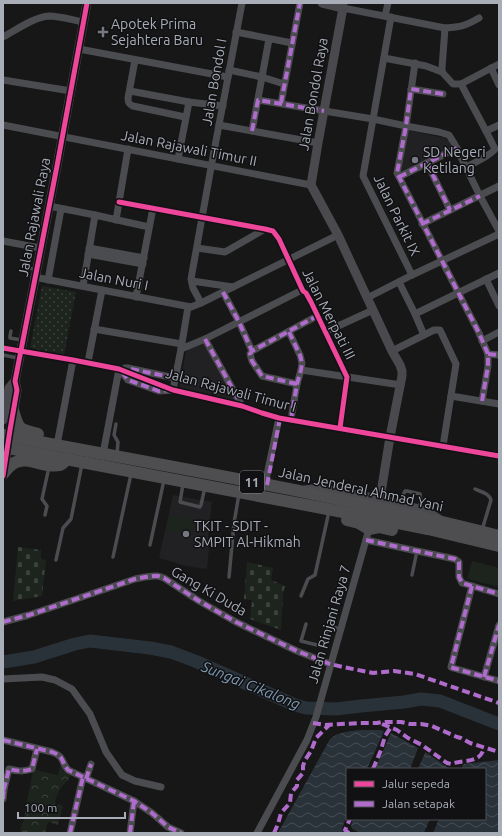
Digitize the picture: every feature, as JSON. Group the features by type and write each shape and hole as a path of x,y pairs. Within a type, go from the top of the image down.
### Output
{"highway":[{"path":"6,412 21,429 44,437 55,445"},
{"name":"Jalan Jenderal Ahmad Yani","path":"5,441 55,445 265,484 378,507 481,531 497,543"},
{"name":"Jalan Jenderal Ahmad Yani","path":"5,441 82,462 129,480 203,494 304,504 497,543"},
{"path":"3,475 13,463 19,461 26,461 48,470 53,466 62,464 67,459"},
{"path":"304,504 311,512 316,514 326,523 359,523 367,534 378,527 416,534 428,529"}],"street":[{"name":"Jalan Rajawali Raya","path":"3,475 6,412 17,390 15,382 22,340 87,3"},
{"name":"Jalan Bondol I","path":"192,281 202,217 242,3"},
{"path":"281,104 300,3"},
{"path":"322,3 343,6 445,28 459,27 479,18"},
{"name":"Jalan Parkit IX","path":"388,3 384,58 363,176 412,275"},
{"name":"Jalan Bondol Raya","path":"311,185 343,6"},
{"path":"3,37 33,21 48,16 83,22"},
{"path":"442,72 445,28"},
{"path":"236,32 292,43"},
{"path":"252,131 269,39"},
{"path":"79,49 222,77 229,74 262,77 284,84"},
{"path":"384,58 426,66 442,72 453,84 461,84 499,64"},
{"path":"135,60 128,101 130,105 185,117"},
{"path":"415,64 406,126 397,173 488,354 488,366 482,401"},
{"path":"491,68 499,85"},
{"path":"3,80 71,91"},
{"path":"461,84 494,147 494,150 466,167"},
{"path":"412,89 443,94"},
{"path":"130,91 189,102 223,106"},
{"path":"258,100 373,119 445,133 452,138 499,233 367,298"},
{"path":"178,159 189,102"},
{"path":"219,125 318,142"},
{"path":"486,131 499,125"},
{"name":"Jalan Rajawali Timur II","path":"3,126 311,185"},
{"path":"399,177 457,148"},
{"path":"116,220 128,150"},
{"path":"427,163 450,210"},
{"path":"311,185 338,236 402,371 401,385 390,437 380,499"},
{"path":"422,224 499,186"},
{"path":"119,202 266,229"},
{"path":"49,206 96,215 149,228"},
{"path":"136,297 153,208"},
{"path":"48,280 61,209"},
{"path":"83,286 96,215"},
{"path":"197,248 225,252 266,229"},
{"name":"Jalan Merpati III","path":"266,229 273,231 279,239 303,291 306,293 347,377 340,428"},
{"path":"172,390 182,346 188,307 201,303 288,259 338,236"},
{"path":"3,240 40,248"},
{"path":"89,251 143,261"},
{"name":"Jalan Nuri I","path":"35,273 48,280 188,307"},
{"path":"415,314 499,273"},
{"path":"486,279 499,306"},
{"path":"201,303 193,288 192,281 233,287"},
{"path":"399,282 424,336"},
{"path":"88,362 102,290"},
{"path":"94,329 182,346 205,339 300,291 303,291"},
{"path":"224,292 252,351 250,354 252,362 262,376 297,384"},
{"path":"325,332 373,310"},
{"path":"252,351 317,316"},
{"path":"392,351 434,330 440,330 456,364 443,446"},
{"path":"289,332 301,357 301,370 291,419"},
{"path":"482,341 499,332"},
{"path":"205,339 242,406"},
{"name":"Jalan Rajawali Timur I","path":"3,348 20,354 88,362 119,369 172,390 242,406 278,418 291,419 499,456"},
{"path":"488,354 499,355"},
{"path":"55,445 73,360"},
{"path":"103,454 119,369 128,368 175,378"},
{"path":"301,370 401,385"},
{"path":"451,396 499,404"},
{"path":"265,484 278,418"},
{"path":"300,491 319,488 401,503 431,514 445,523"},
{"path":"367,534 417,551 455,559 459,562 460,580 462,583 499,594"},
{"name":"Jalan Rinjani Raya 7","path":"257,833 307,740 316,717 367,534"},
{"name":"Gang Ki Duda","path":"3,622 145,577 158,576 172,583 199,602 236,622 297,651 330,664"},
{"path":"472,586 451,667 499,681"},
{"path":"484,677 499,625"},
{"path":"3,679 42,677 55,680 72,689 90,714 106,752 122,774 135,781 161,787"},
{"path":"3,740 59,755 68,770 134,801 152,813 168,827 181,833"},
{"path":"3,799 9,769 20,772 32,769 37,749"},
{"path":"70,833 85,778 91,764"},
{"path":"130,833 134,801"}],"lane":[{"path":"26,268 35,273"},
{"path":"11,331 10,338 22,340"},
{"path":"3,355 20,354"},
{"path":"116,424 114,435 118,442 117,457"},
{"path":"56,560 63,528 71,519 82,462"},
{"path":"45,515 47,506 42,499 48,470"},
{"path":"113,557 129,480"},
{"path":"150,545 163,486"},
{"path":"182,490 180,501 182,503 200,506 203,494"},
{"path":"475,490 488,494 491,500 481,531"},
{"path":"401,503 405,491 418,493 421,497 418,509"},
{"path":"230,577 234,523 239,498"},
{"path":"301,596 308,579 315,575 326,523"},
{"path":"412,575 417,551"},
{"path":"306,624 301,641 321,646 324,643 331,616"},
{"path":"329,626 340,629"}],"shaded area":[{"name":"SD Negeri Ketilang","path":"406,130 445,138 449,141 452,148 400,175"},
{"path":"205,342 234,396 234,401 179,388 187,350"},
{"name":"TKIT - SDIT - SMPIT Al-Hikmah","path":"173,495 212,502 208,537 210,538 207,569 186,566 159,558"}],"green space":[{"path":"42,286 76,292 64,355 30,348"},
{"path":"170,515 196,521 192,536 166,530"},
{"path":"18,547 41,550 41,559 46,560 42,596 13,601"},
{"path":"472,561 499,568 499,587 467,579"},
{"path":"247,562 273,568 271,580 285,586 283,593 281,630 250,619 252,600 244,599"},
{"path":"61,762 66,773 70,775 57,795 55,806 59,804 63,806 58,825 48,822 45,833 20,833 33,771 35,770 58,775"}],"water":[{"path":"350,731 384,731 367,768 346,768 346,818 342,828 343,833 278,833 330,739 334,736"},
{"path":"391,733 418,748 410,768 375,768"},
{"path":"425,752 449,768 418,768"},
{"path":"499,760 498,833 433,833 439,820 486,820 486,768 462,768 464,764"},
{"path":"353,820 430,820 424,833 361,833 355,831 351,825"}],"waterway":[{"name":"Sungai Cikalong","path":"3,662 34,657 75,644 90,641 150,648 171,652 195,661 295,705 306,708 336,709 421,699 440,701 499,724"}],"marked path":[{"path":"281,103 300,3"},
{"path":"443,94 411,89 397,173 479,333 488,354 488,366 482,401"},
{"path":"252,131 258,100 324,111"},
{"path":"399,177 457,148"},
{"path":"427,163 450,210"},
{"path":"422,224 480,196"},
{"path":"223,292 252,351"},
{"path":"297,384 262,376 252,361 250,354 252,351 317,316"},
{"path":"289,332 300,355 302,363 291,419"},
{"path":"205,339 242,406"},
{"path":"488,354 499,355"},
{"path":"131,369 175,378"},
{"path":"122,372 128,380 159,391 170,390"},
{"path":"267,485 280,418"},
{"path":"366,540 455,559 459,562 459,577 462,583 499,594"},
{"path":"3,622 29,615 135,579 158,576 164,578 199,601 236,622 297,651 330,664 373,673 394,671 415,674 499,703"},
{"path":"472,586 451,667 499,681"},
{"path":"484,677 499,625"},
{"path":"313,723 325,725 382,722 421,724 432,726 470,743 499,752"},
{"path":"382,724 397,730 408,738 422,745 447,763 451,764 475,759 479,757 484,748"},
{"path":"274,833 281,813 290,803 291,793 297,786 297,780 303,773 305,760 311,751 316,738 329,725"},
{"path":"373,768 385,736 391,727"},
{"path":"3,740 56,754 61,757 68,770 134,801 152,813 168,827 181,833"},
{"path":"3,789 9,769 20,771 32,769 37,749"},
{"path":"86,779 91,764"},
{"path":"70,833 83,777"},
{"path":"3,799 4,789"},
{"path":"130,833 134,801"},
{"path":"349,833 345,830 350,820"}],"cycle path":[{"path":"3,476 17,390 15,381 87,3"},
{"path":"119,202 273,231 279,239 303,291 306,293 311,302 347,377 340,428"},
{"path":"3,348 119,369 173,390 242,406 279,418 499,456"}],"place":[{"name":"Apotek Prima Sejahtera Baru","path":"103,32"},
{"name":"SD Negeri Ketilang","path":"415,160"},
{"name":"TKIT - SDIT - SMPIT Al-Hikmah","path":"186,534"}]}
